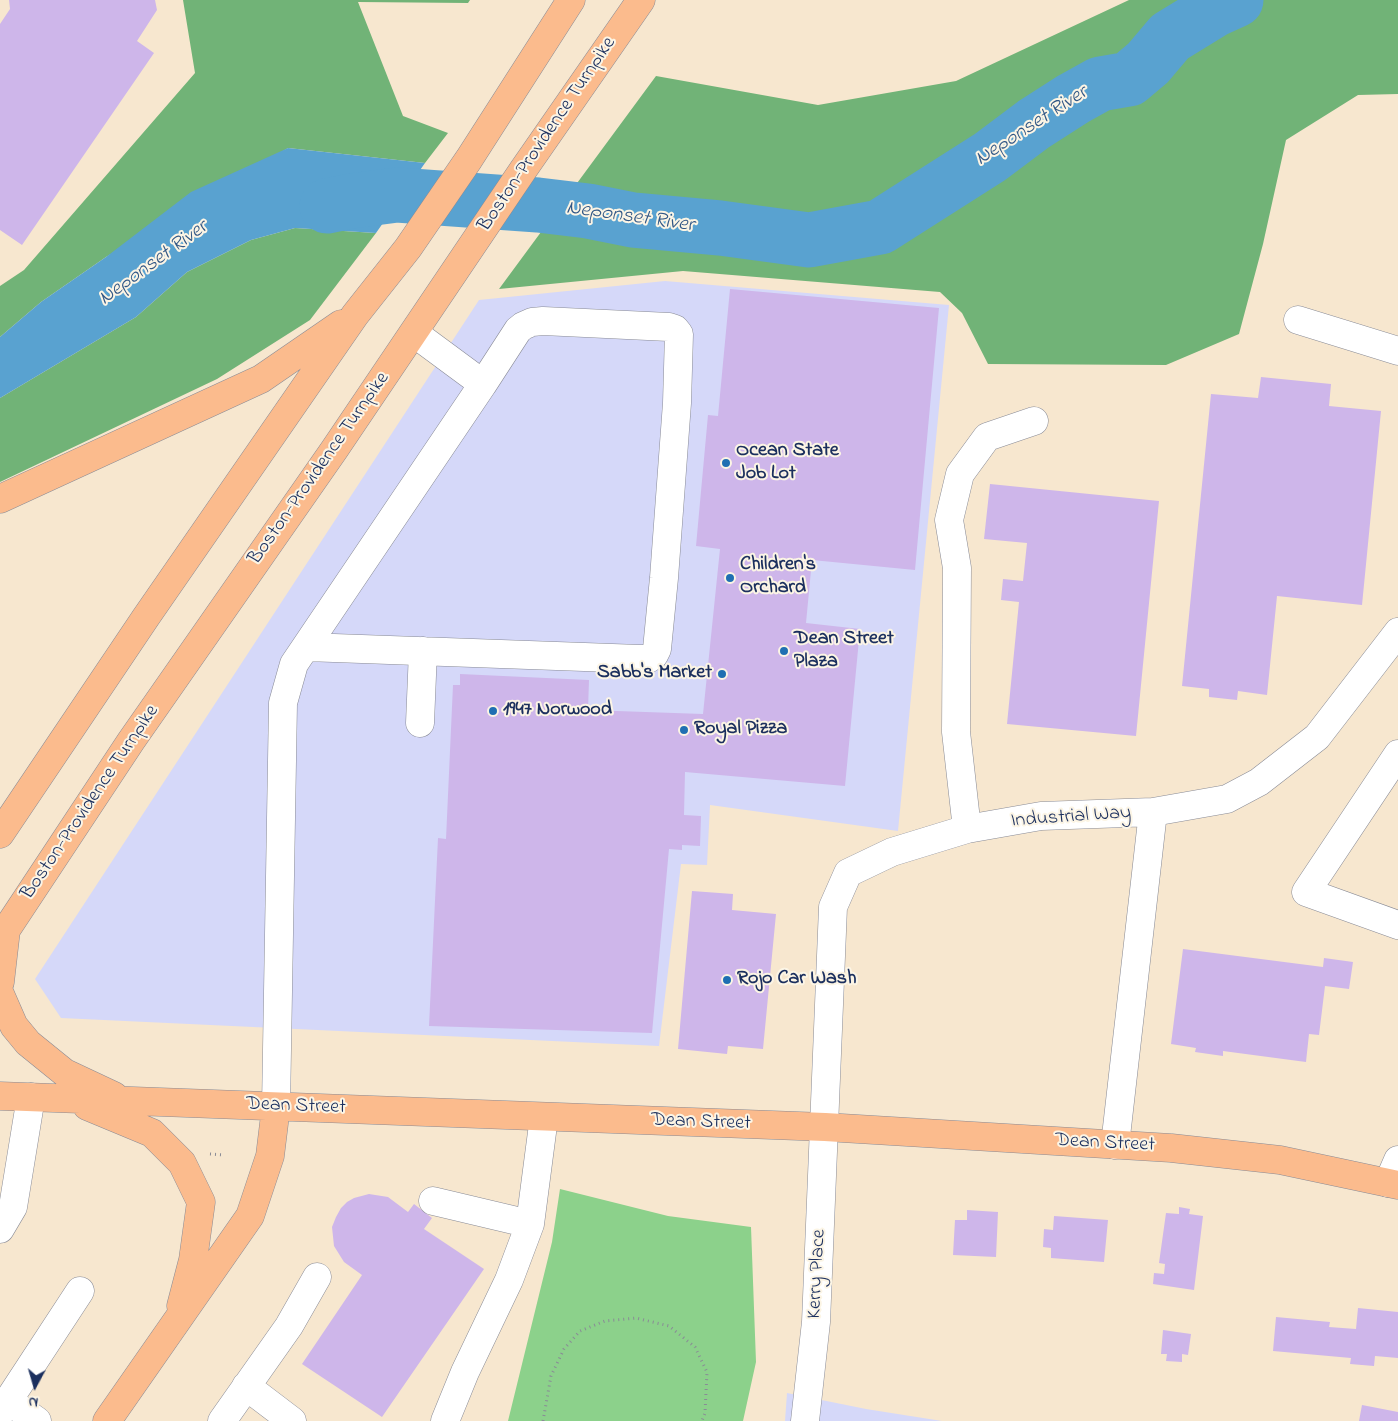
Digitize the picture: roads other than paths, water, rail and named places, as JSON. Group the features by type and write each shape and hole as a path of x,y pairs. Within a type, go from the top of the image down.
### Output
{"main road":[{"path":"0,834 146,617 355,315 420,232 470,158 571,0"},
{"name":"Boston-Providence Turnpike","path":"3,935 131,741 334,450 523,170 641,0"},
{"path":"0,499 261,379 355,315"},
{"path":"0,982 3,935"},
{"path":"0,994 14,1026 28,1043 65,1073 124,1101"},
{"name":"Dean Street","path":"0,1096 825,1127 1171,1148 1280,1160 1395,1176"},
{"path":"72,1099 152,1133 182,1163 201,1202 192,1260 177,1323"},
{"path":"107,1421 250,1216 270,1156 276,1107"}],"street":[{"path":"1298,320 1398,351"},
{"path":"276,1107 282,703 294,664 518,330 532,322 543,321 669,327 675,329 679,334 678,403 657,649 654,655 648,659 640,659 306,647"},
{"path":"414,333 483,384"},
{"path":"967,829 956,732 958,568 950,520 960,474 987,437 1034,421"},
{"name":"Industrial Way","path":"825,1127 833,907 848,873 892,852 967,829 1041,816 1152,812 1226,799 1259,782 1317,737 1398,632"},
{"path":"420,723 423,651"},
{"path":"1398,754 1306,892 1398,925"},
{"path":"1115,1145 1152,812"},
{"path":"0,1229 13,1207 8,1190 31,1098"},
{"path":"445,1421 465,1372 509,1280 530,1224 544,1117"},
{"name":"Kerry Place","path":"813,1418 825,1127"},
{"path":"433,1201 530,1224"},
{"path":"222,1421 289,1326 317,1277"},
{"path":"37,1421 4,1407 80,1291"},
{"path":"246,1386 292,1421"}],"water":[{"path":"288,148 425,163 376,233 295,228 251,240 187,272 136,317 0,398 0,337 41,302 106,257 191,192"}],"waterway":[{"name":"Neponset River","path":"327,206 397,195 538,205 588,211 633,220 720,228 809,240 880,227 990,157 1034,124 1073,99 1100,84 1129,79 1148,63 1170,37 1214,10 1236,0"}],"place":[{"name":"Ocean State Job Lot","path":"726,463"},
{"name":"Children's Orchard","path":"730,578"},
{"name":"Dean Street Plaza","path":"784,651"},
{"name":"Sabb's Market","path":"722,674"},
{"name":"1947 Norwood","path":"493,711"},
{"name":"Royal Pizza","path":"684,730"},
{"name":"Rojo Car Wash","path":"727,980"}]}
